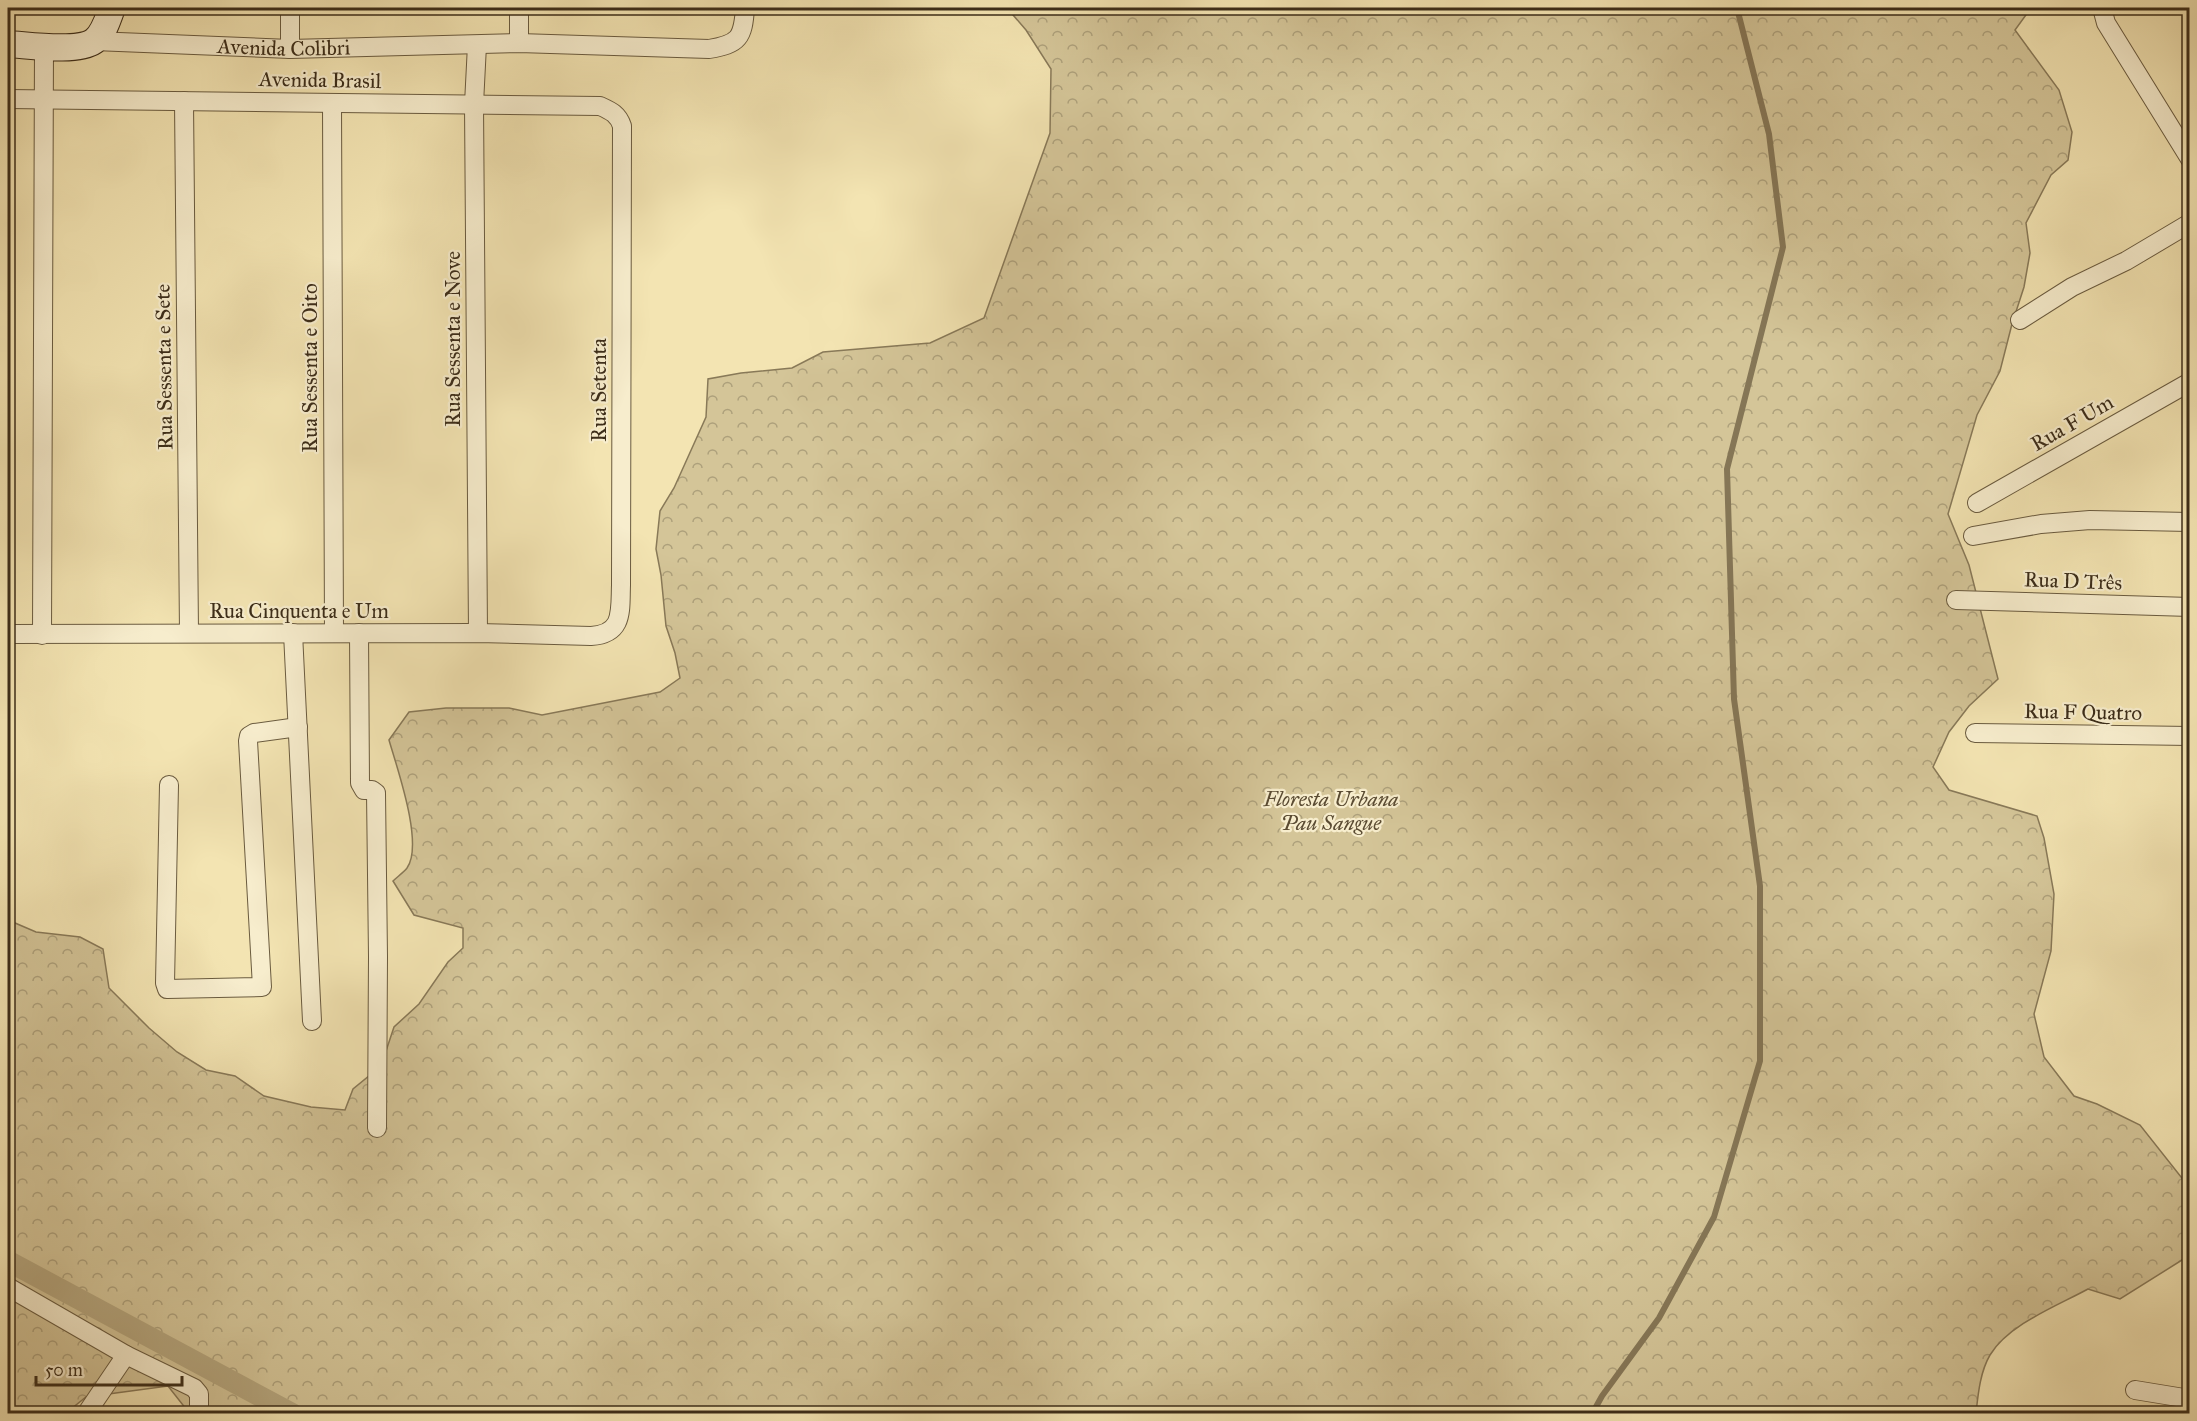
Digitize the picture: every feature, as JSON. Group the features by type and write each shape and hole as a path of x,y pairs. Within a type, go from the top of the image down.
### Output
{"main road":[{"path":"82,44 102,32 112,8"},
{"name":"Avenida Colibri","path":"8,44 44,46 82,44"}],"street":[{"path":"290,8 290,49"},
{"path":"519,8 519,43"},
{"name":"Avenida Colibri","path":"82,44 290,49 519,43 709,49 736,42 741,35 745,8"},
{"path":"2102,8 2106,23 2190,159"},
{"name":"Rua Sessenta e Nove","path":"477,45 474,104 478,633"},
{"path":"42,635 44,46"},
{"name":"Avenida Brasil","path":"8,99 474,104 571,108 600,106 619,118 622,126"},
{"name":"Rua Sessenta e Sete","path":"184,101 189,633"},
{"name":"Rua Sessenta e Oito","path":"332,103 334,633"},
{"name":"Rua Setenta","path":"591,636 610,632 618,623 620,610 622,126"},
{"path":"2020,320 2072,287 2126,261 2190,223"},
{"name":"Rua F Um","path":"1977,503 2190,382"},
{"path":"1973,536 2041,524 2090,520 2190,522"},
{"name":"Rua D Três","path":"1956,600 2190,607"},
{"path":"293,633 312,1021"},
{"path":"359,633 360,783 364,790 372,790 375,793 378,957 377,1128"},
{"name":"Rua Cinquenta e Um","path":"8,634 478,633 591,636"},
{"path":"170,785 165,983 167,989 262,987 248,741 249,736 254,733 298,727"},
{"name":"Rua F Quatro","path":"1975,733 2190,736"},
{"path":"8,1287 126,1355 194,1388 199,1394 199,1413"},
{"path":"86,1413 126,1355"},
{"path":"2135,1390 2190,1399"}],"green space":[{"name":"Floresta Urbana Pau Sangue","path":"1007,8 2031,8 2015,30 2059,90 2072,132 2068,160 2051,175 2026,223 2030,253 2024,287 2000,371 1977,415 1948,514 1969,565 1998,679 1969,706 1949,732 1933,767 1949,790 2037,816 2044,838 2054,894 2051,951 2034,1014 2044,1057 2074,1096 2097,1104 2140,1125 2189,1187 2190,1255 2120,1299 2088,1289 2021,1325 1998,1344 1990,1355 1982,1376 1976,1413 190,1414 168,1386 86,1397 66,1413 8,1413 8,920 36,932 80,937 103,949 109,988 177,1052 206,1070 235,1076 264,1096 311,1107 345,1110 353,1089 381,1066 394,1027 419,1004 448,962 463,948 463,928 414,915 393,881 407,868 411,857 412,842 411,824 403,786 389,740 409,712 446,708 509,708 542,715 660,692 680,678 666,626 656,549 660,511 674,488 706,417 708,379 792,368 823,352 930,343 984,318 1050,133 1051,69 1026,30"}],"building":[{"path":"214,8 234,8 234,10 214,10"},
{"path":"243,8 263,8 263,10 243,10"},
{"path":"320,8 340,8 340,10 320,10"},
{"path":"369,8 389,8 389,10 369,10"},
{"path":"398,8 418,8 418,10 398,10"},
{"path":"445,8 465,8 465,11 445,10"},
{"path":"474,8 495,8 494,11 474,11"},
{"path":"523,8 543,8 543,11 523,11"},
{"path":"552,8 572,8 572,11 552,11"},
{"path":"600,8 620,8 620,11 600,11"},
{"path":"629,8 649,8 649,11 629,11"},
{"path":"678,8 698,8 698,12 678,11"},
{"path":"707,8 727,8 727,12 707,11"}],"waterway":[{"path":"1592,1414 1602,1396 1659,1318 1714,1217 1760,1061 1760,886 1734,699 1727,469 1783,247 1769,134 1737,8"},
{"path":"8,1261 293,1414"}]}
